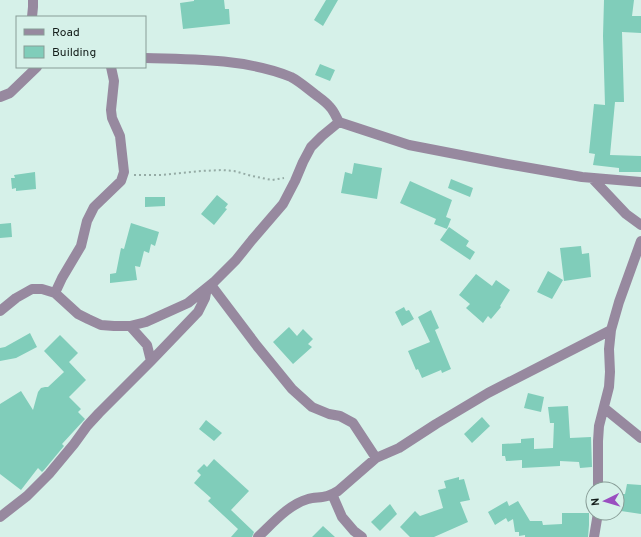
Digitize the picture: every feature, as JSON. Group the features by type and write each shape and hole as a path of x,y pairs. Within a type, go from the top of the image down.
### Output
{"street":[{"path":"32,8 38,16"},
{"path":"146,58 228,62 258,67 276,72 292,78 312,92 329,106 340,122 409,145 582,178 641,182"},
{"path":"0,97 10,93 35,68"},
{"path":"54,293 81,246 87,221 94,207 121,181 124,172 120,136 112,118 111,110 114,81 111,68"},
{"path":"0,311 16,298 32,289 42,289 54,293 78,314 101,325 130,326 146,322 188,303 209,286 236,260 283,204 311,147 340,122"},
{"path":"592,178 626,214 641,225"},
{"path":"598,481 599,426 609,387 610,372 608,349 610,330 641,242"},
{"path":"0,517 27,496 49,474 95,417 198,312 209,286"},
{"path":"209,286 292,389 312,407 329,414 340,416 353,423 376,458"},
{"path":"130,326 147,345 151,361"},
{"path":"258,537 281,515 299,502 327,496 338,491 376,458 399,448 488,393 610,330"},
{"path":"604,408 641,438"},
{"path":"332,494 342,517 362,537"},
{"path":"594,537 597,521"}],"path":[{"path":"123,174 161,175 201,171 234,170 252,176 272,180 297,176"}],"building":[{"path":"194,0 224,0 225,9 229,9 230,24 183,29 180,3"},
{"path":"326,0 338,0 323,26 314,20"},
{"path":"604,0 634,0 632,16 641,16 641,33 622,32 624,102 615,102 610,155 641,156 641,172 619,172 619,168 593,165 595,154 589,153 594,104 605,105 603,36"},
{"path":"320,64 335,70 330,81 315,75"},
{"path":"354,163 382,168 377,199 341,193 345,172 352,174"},
{"path":"35,172 36,189 16,191 16,188 12,189 11,178 15,178 14,175"},
{"path":"451,179 473,188 470,197 448,188"},
{"path":"410,181 452,200 446,217 451,219 447,229 434,224 436,219 400,203"},
{"path":"217,195 228,204 225,208 227,209 214,225 201,214"},
{"path":"145,197 165,197 165,206 145,207"},
{"path":"11,223 12,237 0,238 0,224"},
{"path":"131,223 159,232 155,246 151,244 149,253 144,251 140,267 135,266 137,280 110,283 110,274 116,273 121,248 124,249"},
{"path":"449,227 469,241 466,246 475,252 470,260 440,240"},
{"path":"581,246 582,254 589,253 591,277 564,281 560,248"},
{"path":"548,271 563,280 552,299 537,292"},
{"path":"476,274 492,286 496,280 510,290 500,306 501,307 491,319 488,316 483,323 466,308 470,304 459,295"},
{"path":"404,307 406,311 409,310 414,319 402,326 395,312"},
{"path":"431,310 439,328 435,330 451,369 442,373 441,370 422,378 418,369 416,370 408,351 430,342 418,317"},
{"path":"289,327 297,336 303,329 313,339 308,344 312,347 293,364 273,342"},
{"path":"30,333 37,347 16,358 0,361 0,348 5,347"},
{"path":"60,335 78,353 69,362 86,380 69,397 81,409 78,412 85,419 62,444 64,446 44,470 42,472 38,468 21,490 0,474 0,404 21,391 33,410 38,392 41,388 48,387 64,372 44,351"},
{"path":"528,393 544,397 541,412 524,408"},
{"path":"568,406 570,438 591,437 592,467 580,468 579,462 560,461 560,466 522,468 522,460 506,461 505,456 502,456 502,444 521,443 521,439 534,438 534,449 553,448 554,423 550,423 548,407"},
{"path":"482,417 490,426 472,443 464,434"},
{"path":"206,420 222,433 214,441 199,429"},
{"path":"214,459 249,491 231,510 254,532 252,537 231,537 238,529 208,501 211,498 194,483 201,475 197,471 204,464 207,467"},
{"path":"459,477 459,480 464,479 470,500 460,502 468,522 434,537 410,537 400,527 415,511 420,516 443,508 438,490 446,488 444,481"},
{"path":"627,484 641,485 641,514 625,512 625,494"},
{"path":"507,501 509,506 518,501 530,521 542,521 543,525 562,524 562,513 585,513 585,521 589,521 588,537 519,536 519,532 515,532 513,519 508,522 506,518 495,525 488,512"},
{"path":"390,504 397,514 380,531 371,522"},
{"path":"323,526 335,537 312,537"}]}
